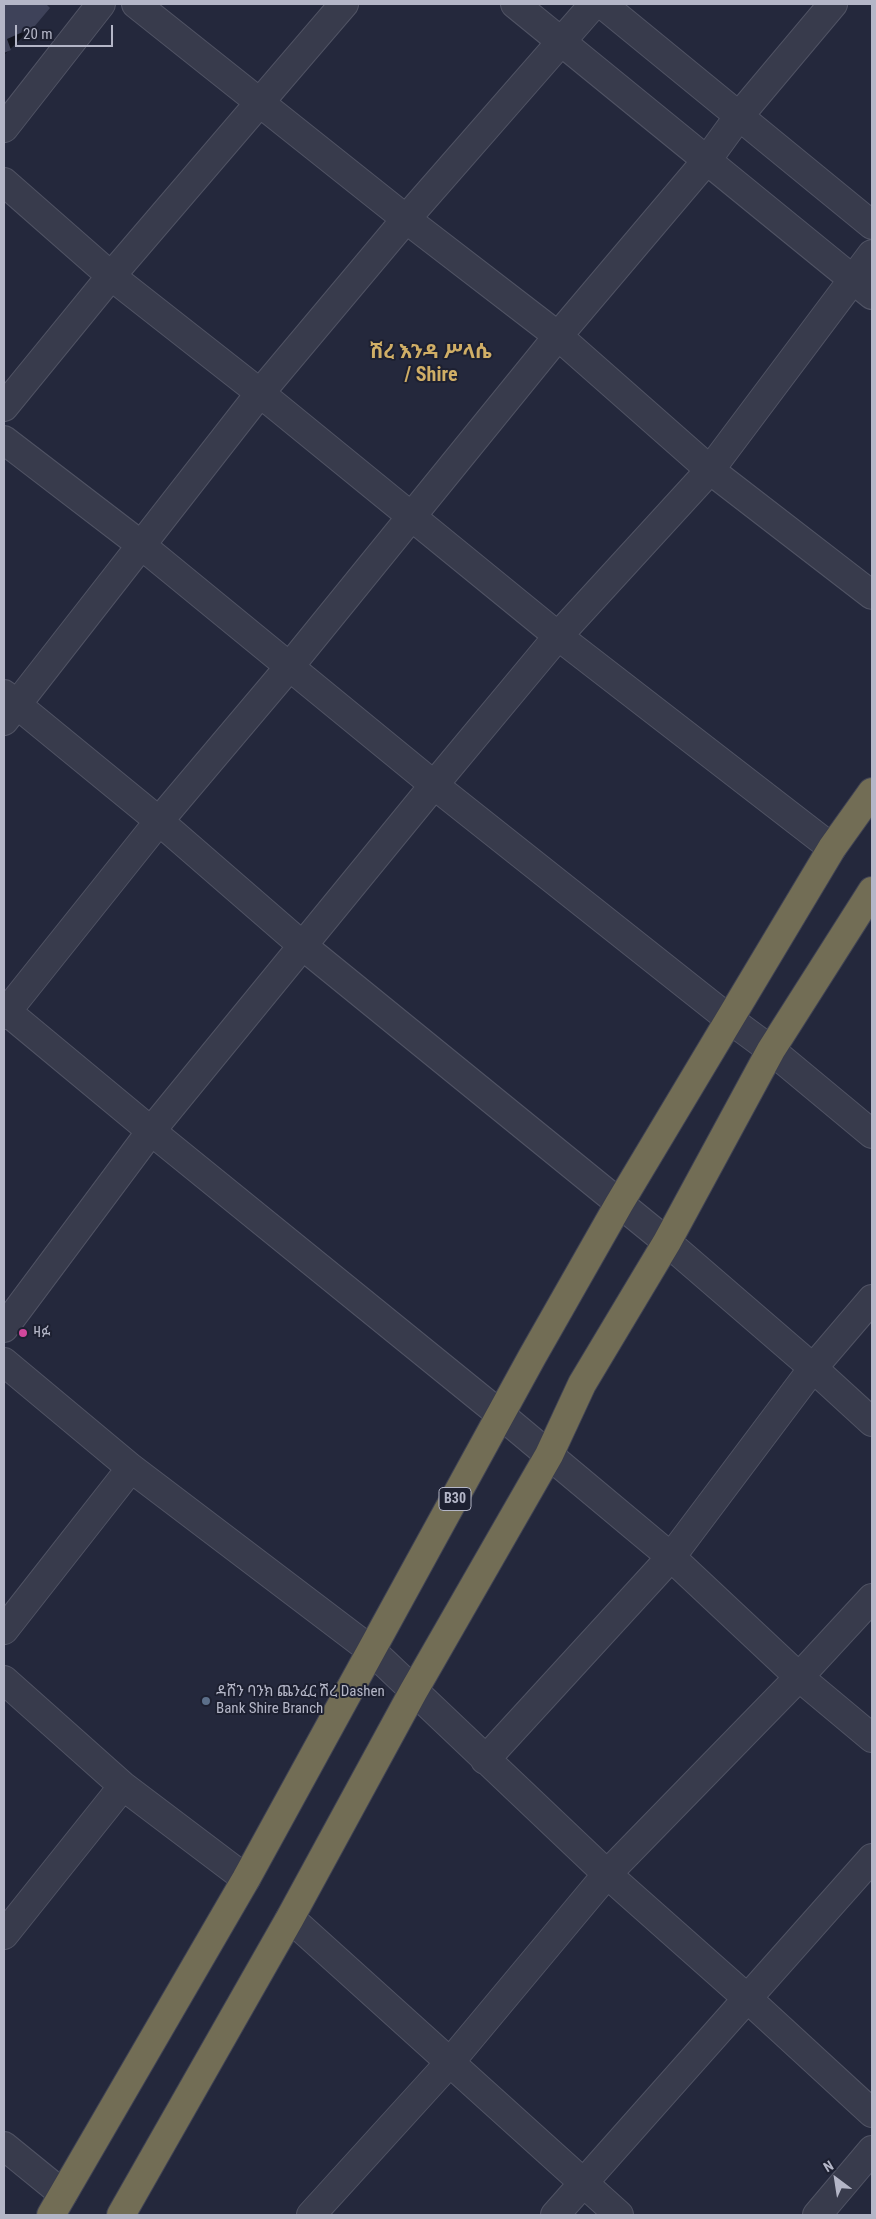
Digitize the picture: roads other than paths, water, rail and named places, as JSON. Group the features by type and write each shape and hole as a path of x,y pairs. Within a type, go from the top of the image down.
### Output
{"highway":[{"name":"B30","path":"57,2205 246,1879 501,1414 619,1204 832,848 872,792"},
{"path":"121,2215 290,1918 413,1692 550,1455 582,1384 667,1242 771,1050 872,891"}],"street":[{"path":"4,128 101,4"},
{"path":"136,4 406,219 558,336 710,470 872,595"},
{"path":"4,407 111,276 344,4"},
{"path":"514,4 863,288"},
{"path":"594,4 406,219 260,393 141,545 8,707 159,821 303,946 667,1242 813,1368 872,1422"},
{"path":"602,4 872,225"},
{"path":"833,4 739,116 707,160 558,336 290,666 159,821 5,1012 550,1455 671,1557 799,1677 872,1738"},
{"path":"4,182 111,276 260,393 410,517 558,636 832,848"},
{"path":"4,1328 150,1131 434,786 558,636 710,470 863,288 872,254"},
{"path":"4,440 141,545 434,786 729,1020 771,1050 872,1134"},
{"path":"485,1760 671,1557 813,1368 872,1299"},
{"path":"4,1362 131,1468 372,1651 413,1692 607,1874 748,1999 872,2114"},
{"path":"4,1630 131,1468"},
{"path":"311,2215 451,2061 607,1874 799,1677 872,1598"},
{"path":"4,1680 123,1786 246,1879"},
{"path":"4,1935 123,1786"},
{"path":"556,2215 872,1858"},
{"path":"290,1918 451,2061 619,2215"},
{"path":"4,2146 57,2205"},
{"path":"817,2215 872,2150"}],"place":[{"name":"ዛፉ","path":"23,1333"},
{"name":"ዳሸን ባንክ ጨንፈር ሽረ Dashen Bank Shire Branch","path":"206,1701"}],"district":[{"name":"ሽረ እንዳ ሥላሴ / Shire","path":"431,364"}]}
